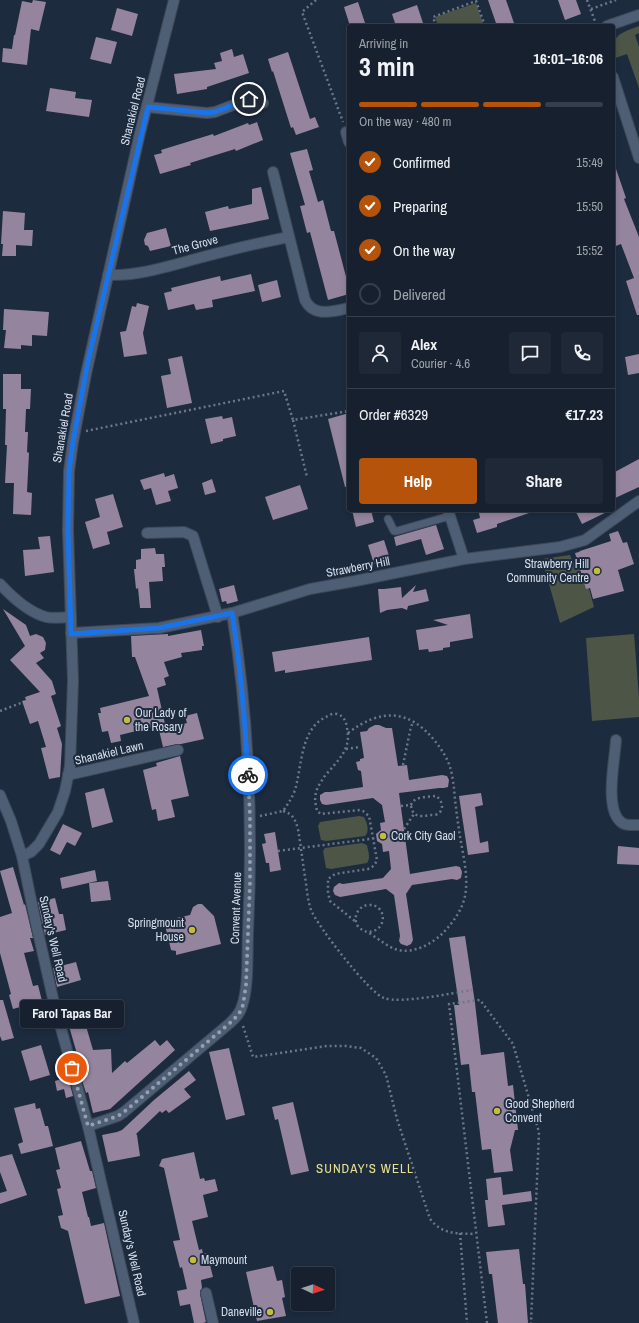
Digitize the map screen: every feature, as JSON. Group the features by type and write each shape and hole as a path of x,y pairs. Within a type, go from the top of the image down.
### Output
{"street":[{"name":"Shanakiel Road","path":"22,856 35,848 58,812 65,791 68,775 72,732 73,681 68,530 69,471 74,434 108,274 174,0"},
{"path":"613,24 639,15"},
{"path":"615,83 639,158"},
{"path":"148,107 208,113 215,112 249,99 263,103"},
{"path":"273,172 308,307 314,311 322,312 347,308"},
{"name":"The Grove","path":"108,274 124,275 148,271 229,250 289,237"},
{"name":"Strawberry Hill","path":"71,634 159,628 179,623 218,617 310,589 464,559 560,547 586,540 639,501"},
{"path":"449,513 464,559"},
{"path":"147,533 184,532 193,536 218,617"},
{"path":"0,584 14,598 30,610 46,617 71,617"},
{"name":"Convent Avenue","path":"232,613 244,719 250,817 250,890 246,985 243,1005 239,1014"},
{"path":"616,740 613,762 611,804 615,816 621,823 639,826"},
{"name":"Shanakiel Lawn","path":"68,775 178,750"},
{"name":"Sunday's Well Road","path":"0,795 11,821 22,856 54,1003 88,1126 134,1323"},
{"path":"88,1126 118,1116 124,1112 239,1014"},
{"path":"206,1293 213,1323"}],"lane":[{"path":"388,519 392,529 397,531 449,513"}],"path":[{"path":"316,0 302,12 347,134"},
{"path":"588,0 595,24"},
{"path":"590,9 616,0"},
{"path":"435,24 433,17 476,1 484,24"},
{"path":"74,434 284,391 293,420 307,477"},
{"path":"293,420 347,411"},
{"path":"0,712 21,703"},
{"path":"283,811 290,801 295,789 300,760 305,744 314,725 332,714 338,714 343,717 346,722 349,739 346,749 318,786 316,793 317,811 321,814 364,811 369,816 375,838 377,860 373,867 335,874 328,879 328,893 330,901 356,922 360,929 369,932 389,946 406,951 423,947 440,936 452,923 460,910 465,895 464,864 451,769 440,748 426,731 413,721 404,717 393,715 365,723 348,733"},
{"path":"403,765 413,721"},
{"path":"346,749 360,747"},
{"path":"436,796 441,801 442,809 438,814 420,817 414,814 411,805 416,799 436,796"},
{"path":"401,806 411,805"},
{"path":"250,817 269,815 283,811 291,814 294,818 298,829 308,900 315,917 363,980 378,995 385,998 403,1000 472,990"},
{"path":"404,829 414,814"},
{"path":"278,851 375,838"},
{"path":"356,922 357,913 363,906 372,905 379,909 383,917 381,926 374,932 369,932"},
{"path":"487,1323 475,1234 449,1004 480,1000 513,1044 539,1132 531,1323"},
{"path":"239,1014 253,1057 328,1046 346,1046 361,1048 376,1058 386,1075 397,1119 430,1219 436,1226 447,1232 475,1234"},
{"path":"460,1233 467,1323"}],"green space":[{"path":"476,3 483,24 437,24 435,17"},
{"path":"639,26 639,33 635,35 639,47 639,88 627,54 615,58 615,40 622,33"},
{"path":"570,555 572,560 576,559 578,567 583,566 594,607 560,623 542,559"},
{"path":"634,634 639,717 592,721 586,638"},
{"path":"359,816 364,817 367,824 368,829 365,836 326,841 321,840 318,826 320,822"},
{"path":"362,843 367,845 369,857 367,863 331,869 326,868 323,851 325,848"}],"building":[{"path":"33,0 46,2 39,31 31,29 27,65 2,62 3,48 12,49 22,1 32,3"},
{"path":"488,0 506,0 514,24 496,24"},
{"path":"558,0 576,0 581,14 565,20"},
{"path":"358,2 365,24 349,24 344,7"},
{"path":"417,5 423,24 395,24 392,14"},
{"path":"117,8 138,14 132,36 111,30"},
{"path":"96,37 117,42 111,64 90,59"},
{"path":"232,49 234,57 243,54 249,73 207,87 207,89 177,94 174,74 216,69 214,63 222,61 220,53"},
{"path":"288,52 310,119 315,117 319,127 296,135 293,127 291,128 268,59"},
{"path":"50,88 76,92 75,98 92,100 89,117 46,111"},
{"path":"257,122 263,140 236,151 235,149 190,163 191,165 160,174 154,155 162,153 161,150 213,134 214,136 248,123 249,125"},
{"path":"307,149 313,170 309,171 318,202 323,200 331,231 334,231 347,280 347,295 328,300 310,232 307,233 300,206 305,205 290,153"},
{"path":"615,166 626,198 624,199 639,237 639,315 637,315 626,281 634,278 621,244 615,246"},
{"path":"261,187 269,219 210,231 205,212 228,206 229,209 252,204 252,189"},
{"path":"3,211 25,213 24,230 33,230 32,246 16,245 16,256 2,256 3,244 1,244"},
{"path":"166,228 171,246 150,251 148,246 145,245 144,240 147,233"},
{"path":"251,274 255,291 212,300 213,307 196,310 194,304 168,310 164,293 172,291 171,288 220,276 221,281"},
{"path":"277,280 281,297 262,302 258,285"},
{"path":"137,303 149,306 143,333 147,354 124,357 120,332 126,331 132,306 136,307"},
{"path":"4,309 49,312 47,336 32,335 32,346 21,345 21,349 4,348 6,330 3,330"},
{"path":"639,354 639,373 628,375 625,357"},
{"path":"182,356 192,403 167,408 161,376 171,374 168,359"},
{"path":"3,374 21,374 21,389 31,389 30,409 26,409 25,432 28,432 27,452 29,453 27,492 32,493 31,515 13,514 14,483 5,483 7,445 5,445 6,409 3,409"},
{"path":"347,414 347,486 345,487 328,419"},
{"path":"222,416 223,419 232,417 236,436 211,444 205,419"},
{"path":"639,459 639,487 615,498 615,472"},
{"path":"164,473 165,477 174,474 178,488 168,491 171,501 156,505 151,488 144,490 140,480"},
{"path":"212,479 216,492 205,495 202,483"},
{"path":"300,485 308,509 273,520 265,497"},
{"path":"113,494 123,527 107,532 110,544 93,549 85,522 100,517 95,499"},
{"path":"352,512 372,512 374,522 356,527"},
{"path":"532,512 497,524 497,527 477,533 473,520 480,518 479,513"},
{"path":"576,512 607,512 582,524"},
{"path":"436,525 444,549 426,555 421,539 396,546 394,537"},
{"path":"618,531 623,543 627,542 634,564 618,570 624,591 593,599 590,588 586,589 575,553 611,541 609,534"},
{"path":"50,536 54,572 25,576 23,550 40,549 38,537"},
{"path":"384,540 390,559 374,564 368,545"},
{"path":"155,548 156,554 164,554 165,567 162,567 163,581 149,582 151,608 140,608 134,569 136,569 136,560 141,559 141,549"},
{"path":"234,585 238,601 227,604 226,601 222,602 219,589"},
{"path":"416,585 413,592 426,589 429,601 408,606 407,610 402,608 387,610 380,613 378,589 401,587 402,598"},
{"path":"3,609 26,625 30,636 36,634 43,637 46,643 45,650 40,653 44,658 36,663 52,681 56,694 51,696 61,726 57,728 62,744 60,777 49,779 41,748 46,747 38,721 30,724 22,701 26,700 25,697 40,692 10,660 25,646"},
{"path":"470,614 473,638 450,642 450,647 443,648 443,650 429,652 428,649 419,650 416,630 448,625 433,620"},
{"path":"201,630 204,646 202,646 202,650 181,653 182,657 164,662 169,676 164,678 166,685 157,688 165,724 120,735 121,741 111,743 108,731 102,732 98,713 101,713 100,708 149,696 135,657 132,657 131,636 168,634 168,636"},
{"path":"369,637 372,660 285,673 285,670 275,672 272,652"},
{"path":"197,713 204,739 163,747 159,730 187,723 185,716"},
{"path":"375,725 392,728 398,766 407,765 409,780 442,775 447,776 449,780 448,787 399,793 410,874 456,866 460,867 462,872 461,878 457,880 452,879 412,885 406,894 413,940 411,944 407,946 401,944 399,941 400,936 394,895 386,889 340,897 335,895 333,891 334,887 339,883 343,884 383,878 391,869 389,851 383,852 382,844 377,841 376,834 381,830 380,823 385,822 382,805 373,798 326,805 322,804 320,800 320,795 325,792 363,787 361,771 358,770 356,762 364,758 360,732 367,731"},
{"path":"180,756 189,796 171,800 175,817 158,821 156,809 152,810 143,770 157,766 156,763"},
{"path":"104,788 113,822 92,828 85,793"},
{"path":"481,793 483,805 475,807 480,843 488,841 489,852 468,855 459,796"},
{"path":"63,824 82,833 75,846 67,842 60,855 50,850"},
{"path":"275,832 281,870 270,872 269,863 266,863 262,844 266,843 264,834"},
{"path":"618,846 639,848 639,865 617,864"},
{"path":"13,867 24,905 25,904 33,938 30,938 34,951 24,953 33,986 38,985 42,1001 13,1009 9,995 11,994 0,953 0,917 12,913 0,871"},
{"path":"95,870 97,881 62,889 60,878"},
{"path":"108,881 111,900 91,902 89,883"},
{"path":"55,898 59,914 63,914 66,930 45,935 38,902"},
{"name":"Springmount House","path":"198,904 202,904 214,916 221,944 176,955 176,951 171,950 165,925 169,924 168,920 190,915 193,907"},
{"name":"Good Shepherd Convent","path":"465,936 481,1055 504,1052 508,1086 513,1085 518,1130 515,1130 510,1150 513,1171 494,1173 491,1149 482,1150 475,1092 472,1092 469,1064 461,1065 454,1005 459,1005 449,938"},
{"path":"76,962 81,980 57,987 53,968"},
{"path":"0,1000 3,1000 14,1038 2,1041 0,1036"},
{"path":"80,1015 83,1028 86,1026 93,1050 111,1049 112,1073 125,1061 127,1063 155,1040 160,1046 167,1040 175,1050 110,1109 93,1113 88,1092 86,1093 80,1074 77,1054 67,1019"},
{"path":"41,1045 50,1075 30,1081 21,1051"},
{"path":"229,1048 245,1115 226,1120 209,1052"},
{"path":"189,1071 196,1080 184,1089 191,1097 169,1113 166,1110 162,1113 160,1111 136,1134 140,1156 108,1162 102,1135 122,1130 154,1100"},
{"path":"68,1077 73,1096 66,1098 64,1089 57,1091 55,1081"},
{"path":"293,1102 309,1171 291,1175 278,1119 275,1120 272,1107"},
{"path":"35,1103 36,1109 40,1108 45,1126 48,1126 53,1146 21,1154 18,1144 23,1142 14,1108"},
{"path":"81,1141 90,1171 92,1171 96,1188 82,1192 88,1217 91,1226 104,1223 120,1296 85,1304 68,1231 61,1228 58,1216 63,1215 57,1189 61,1188 56,1170 60,1169 55,1148"},
{"path":"194,1152 200,1179 204,1178 205,1181 215,1179 218,1191 203,1195 208,1217 192,1221 199,1250 202,1249 203,1254 207,1253 213,1277 201,1280 202,1288 200,1294 206,1322 203,1323 194,1323 190,1304 180,1306 177,1291 187,1289 182,1267 180,1268 173,1241 180,1240 164,1168 159,1166 162,1159"},
{"path":"12,1154 27,1195 0,1204 0,1193 7,1191 0,1172 0,1157"},
{"path":"501,1177 503,1195 531,1191 532,1201 502,1205 505,1225 488,1227 485,1200 488,1200 486,1179"},
{"path":"519,1249 523,1284 525,1284 528,1323 498,1323 492,1274 489,1274 486,1252"},
{"path":"273,1266 277,1281 282,1280 285,1297 282,1298 286,1316 257,1321 246,1272"}],"way so far":[{"path":"72,1068 88,1126 118,1116 124,1112 239,1014 243,1005 246,985 250,896 250,817 248,775"}],"place":[{"name":"Strawberry Hill Community Centre","path":"597,571"},
{"name":"Our Lady of the Rosary","path":"127,720"},
{"name":"Cork City Gaol","path":"383,836"},
{"name":"Springmount House","path":"192,930"},
{"name":"Farol Tapas Bar","path":"72,1068"},
{"name":"Good Shepherd Convent","path":"497,1111"},
{"name":"Maymount","path":"193,1260"},
{"name":"Daneville","path":"270,1312"}],"district":[{"name":"SUNDAY'S WELL","path":"365,1168"}],"route":[{"path":"248,775 244,719 232,613 159,628 71,634 68,530 69,471 88,361 140,133 148,107 208,113 215,112 249,99"}]}
